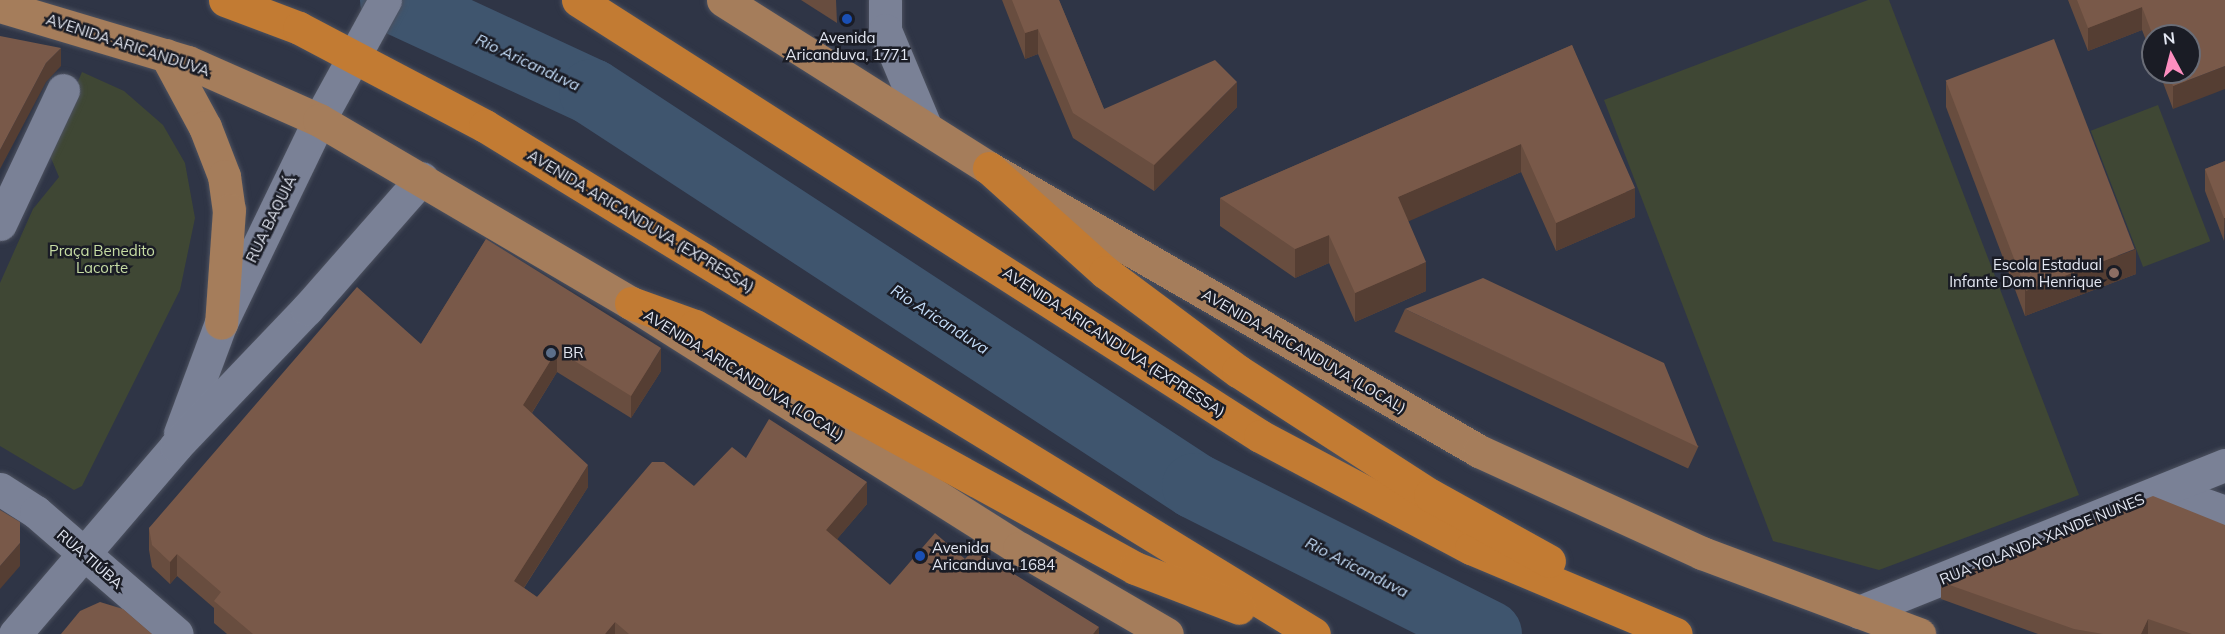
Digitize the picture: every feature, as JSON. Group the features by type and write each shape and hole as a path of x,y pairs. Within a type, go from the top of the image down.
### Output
{"highway":[{"name":"AVENIDA ARICANDUVA (EXPRESSA)","path":"225,0 299,28 360,45 485,126 1310,632"},
{"name":"AVENIDA ARICANDUVA (EXPRESSA)","path":"578,0 1260,436 1471,548 1676,634"},
{"path":"989,168 1105,272 1238,371 1430,495 1683,634"},
{"path":"631,303 694,326 1135,568 1310,632"}],"main road":[{"name":"AVENIDA ARICANDUVA (LOCAL)","path":"723,0 989,168 1479,451 1702,553 1919,634"},
{"name":"AVENIDA ARICANDUVA","path":"0,6 166,55 319,120"},
{"path":"166,55 205,127 224,176 229,210 221,322"},
{"name":"AVENIDA ARICANDUVA (LOCAL)","path":"319,120 422,178 631,303 1167,634"}],"street":[{"name":"RUA BAQUIÁ","path":"176,446 221,322 319,120 385,0"},
{"path":"885,0 885,30 926,128"},
{"path":"0,224 63,90"},
{"name":"RUA BAQUIÁ","path":"15,634 176,446 308,309 422,178"},
{"name":"RUA YOLANDA XANDE NUNES","path":"1859,612 2225,465"},
{"name":"RUA TIÚBA","path":"0,489 85,555 177,634"},
{"path":"2164,490 2225,512"}],"green space":[{"path":"1868,0 1889,0 2079,495 1879,570 1773,541 1604,100"},
{"name":"Praça Benedito Lacorte","path":"82,72 124,91 163,125 185,163 195,218 180,290 82,486 74,490 0,446 0,283 33,209 59,177 48,151"},
{"path":"2158,105 2210,241 2143,267 2091,131"}],"building":[{"path":"1012,0 1059,0 1104,109 1215,60 1237,82 1154,165 1073,113 1038,29 1025,33"},
{"path":"2077,0 2225,0 2225,66 2201,75 2201,24 2148,24 2142,7 2088,28"},
{"path":"0,36 61,48 46,63 0,150"},
{"path":"2054,39 2135,249 2026,291 1946,81"},
{"path":"1572,45 1635,188 1556,223 1521,144 1398,197 1426,262 1355,293 1329,235 1295,249 1220,198"},
{"path":"2225,161 2225,218 2224,218 2205,169"},
{"path":"486,239 661,348 631,396 557,350 523,405 588,465 514,581 537,597 652,462 664,462 694,486 732,447 746,458 769,419 867,482 826,530 890,585 935,533 965,559 974,549 1099,627 1093,634 629,634 615,622 605,634 253,634 214,601 221,592 177,554 170,562 152,545 149,528 357,287 421,344"},
{"path":"1483,278 1664,363 1698,447 1405,309"},
{"path":"2153,496 2225,525 2225,634 2192,634 2148,619 2141,634 2103,634 2074,629 1941,582"},
{"path":"0,510 20,522 20,543 0,566"},
{"path":"100,602 123,609 152,634 61,634 80,611"}],"waterway":[{"name":"Rio Aricanduva","path":"393,0 592,92 1195,486 1489,634"}],"place":[{"name":"Avenida Aricanduva, 1771","path":"847,19"},
{"name":"Escola Estadual Infante Dom Henrique","path":"2114,273"},
{"name":"BR","path":"551,353"},
{"name":"Avenida Aricanduva, 1684","path":"920,556"}]}
